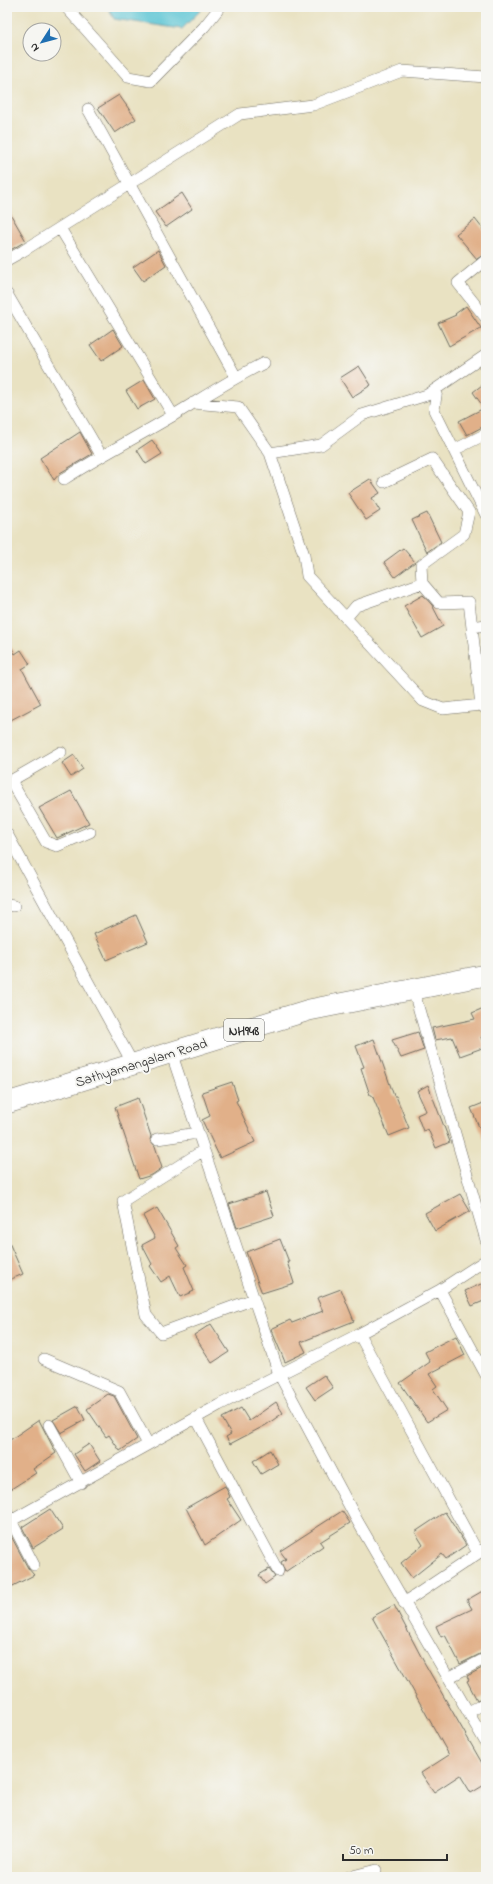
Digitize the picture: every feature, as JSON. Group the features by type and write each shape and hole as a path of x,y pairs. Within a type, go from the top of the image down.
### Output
{"highway":[{"name":"Sathyamangalam Road","path":"7,1103 310,1010 486,975"}],"street":[{"path":"66,7 128,77 151,82 204,27 220,7"},
{"path":"7,260 240,114 312,105 402,71 486,77"},
{"path":"88,109 236,377"},
{"path":"60,228 173,415"},
{"path":"486,260 458,284 486,318"},
{"path":"7,294 101,455"},
{"path":"270,453 321,445 362,416 428,396 486,355"},
{"path":"64,480 101,455 173,415 236,377 264,363"},
{"path":"436,389 434,410 486,515"},
{"path":"193,403 238,406 270,453 304,555 307,576 423,701 443,709 483,707 469,602 440,603 422,583 421,565 464,534 469,512 432,459 384,482"},
{"path":"454,450 486,434"},
{"path":"346,618 356,606 422,583"},
{"path":"472,626 486,625"},
{"path":"61,752 9,782 46,842 57,846 90,832"},
{"path":"7,834 134,1064"},
{"path":"413,989 486,1240"},
{"path":"172,1052 279,1374 358,1522 486,1743"},
{"path":"157,1139 198,1133"},
{"path":"204,1150 123,1201 146,1315 161,1333 254,1299"},
{"path":"34,1565 8,1519 81,1483 196,1418 359,1334 440,1290 486,1260"},
{"path":"440,1290 486,1375"},
{"path":"359,1334 482,1550 404,1603"},
{"path":"44,1360 120,1391 148,1444"},
{"path":"196,1418 278,1571"},
{"path":"48,1425 81,1483"},
{"path":"448,1678 486,1658"},
{"path":"468,1712 486,1703"},
{"path":"349,1877 376,1870"}],"water":[{"path":"108,7 204,7 182,29 114,19"}],"building":[{"path":"119,95 136,119 115,133 98,108"},
{"path":"182,193 192,209 166,227 155,212"},
{"path":"7,208 26,241 7,252"},
{"path":"475,219 486,233 486,253 477,259 456,234"},
{"path":"158,250 166,265 143,281 133,267"},
{"path":"466,306 481,328 449,346 438,323 456,315 455,314"},
{"path":"113,329 123,346 101,361 90,345"},
{"path":"359,366 371,385 352,397 340,378"},
{"path":"144,380 155,399 137,409 126,391"},
{"path":"486,382 486,425 467,435 459,421 484,408 473,392"},
{"path":"80,432 92,454 60,473 54,480 40,458"},
{"path":"152,440 162,454 146,464 137,450"},
{"path":"370,479 380,493 372,498 380,511 366,520 348,493"},
{"path":"427,513 441,542 427,552 412,520"},
{"path":"403,548 415,562 395,577 384,562"},
{"path":"423,595 432,605 443,626 422,638 404,606"},
{"path":"7,640 15,654 21,650 30,664 22,669 41,704 7,722"},
{"path":"74,755 83,769 71,777 62,763"},
{"path":"71,791 89,823 57,838 39,808"},
{"path":"136,915 148,942 106,960 94,934"},
{"path":"486,1007 486,1043 483,1036 481,1037 485,1047 460,1056 452,1037 435,1040 432,1028 475,1019 472,1013"},
{"path":"418,1032 424,1050 401,1058 392,1040"},
{"path":"374,1039 394,1096 396,1096 409,1128 389,1136 372,1095 370,1095 361,1068 364,1067 356,1046"},
{"path":"232,1082 238,1100 236,1101 255,1142 220,1158 202,1120 210,1116 202,1092"},
{"path":"428,1085 450,1142 436,1148 428,1129 423,1131 417,1115 426,1111 417,1091"},
{"path":"138,1098 151,1136 150,1140 155,1146 162,1168 152,1175 139,1179 115,1107"},
{"path":"486,1102 486,1144 471,1108"},
{"path":"266,1192 274,1216 237,1228 229,1204"},
{"path":"460,1194 470,1211 435,1231 425,1213"},
{"path":"157,1208 179,1246 176,1248 187,1265 184,1267 194,1291 180,1297 170,1276 161,1282 150,1266 152,1264 142,1245 155,1238 143,1216"},
{"path":"7,1238 23,1274 7,1281"},
{"path":"280,1239 289,1262 287,1262 294,1283 262,1293 246,1252"},
{"path":"481,1284 486,1295 486,1300 472,1306 465,1291"},
{"path":"341,1289 354,1321 301,1342 306,1352 285,1362 271,1329 290,1320 292,1323 323,1311 317,1298"},
{"path":"211,1324 229,1352 212,1363 194,1335"},
{"path":"456,1336 465,1355 429,1374 437,1386 433,1389 447,1410 427,1422 400,1383 430,1362 425,1352"},
{"path":"324,1375 333,1388 315,1400 306,1387"},
{"path":"108,1394 114,1396 137,1439 120,1451 109,1435 106,1437 87,1409"},
{"path":"276,1402 283,1413 266,1425 230,1444 226,1437 231,1434 222,1418 241,1408 249,1421"},
{"path":"78,1406 85,1420 61,1433 53,1420"},
{"path":"39,1420 56,1453 33,1469 36,1473 11,1489 7,1483 7,1442"},
{"path":"89,1444 100,1461 85,1471 74,1454"},
{"path":"270,1450 278,1464 261,1474 253,1461"},
{"path":"225,1486 230,1497 227,1499 241,1520 205,1545 186,1508"},
{"path":"50,1509 63,1529 33,1548 22,1527"},
{"path":"342,1511 350,1523 320,1542 323,1546 285,1572 281,1562 286,1559 280,1551"},
{"path":"445,1512 466,1545 446,1559 442,1554 412,1578 401,1563 423,1545 415,1532"},
{"path":"10,1534 28,1568 34,1575 7,1589 7,1536"},
{"path":"269,1569 275,1577 265,1584 259,1575"},
{"path":"486,1589 486,1651 460,1664 445,1635 441,1637 436,1626 472,1609 467,1600"},
{"path":"394,1605 425,1664 486,1770 486,1784 471,1793 460,1775 434,1792 421,1773 449,1755 372,1617"},
{"path":"486,1666 486,1696 477,1700 467,1681 469,1680 467,1676"}]}
